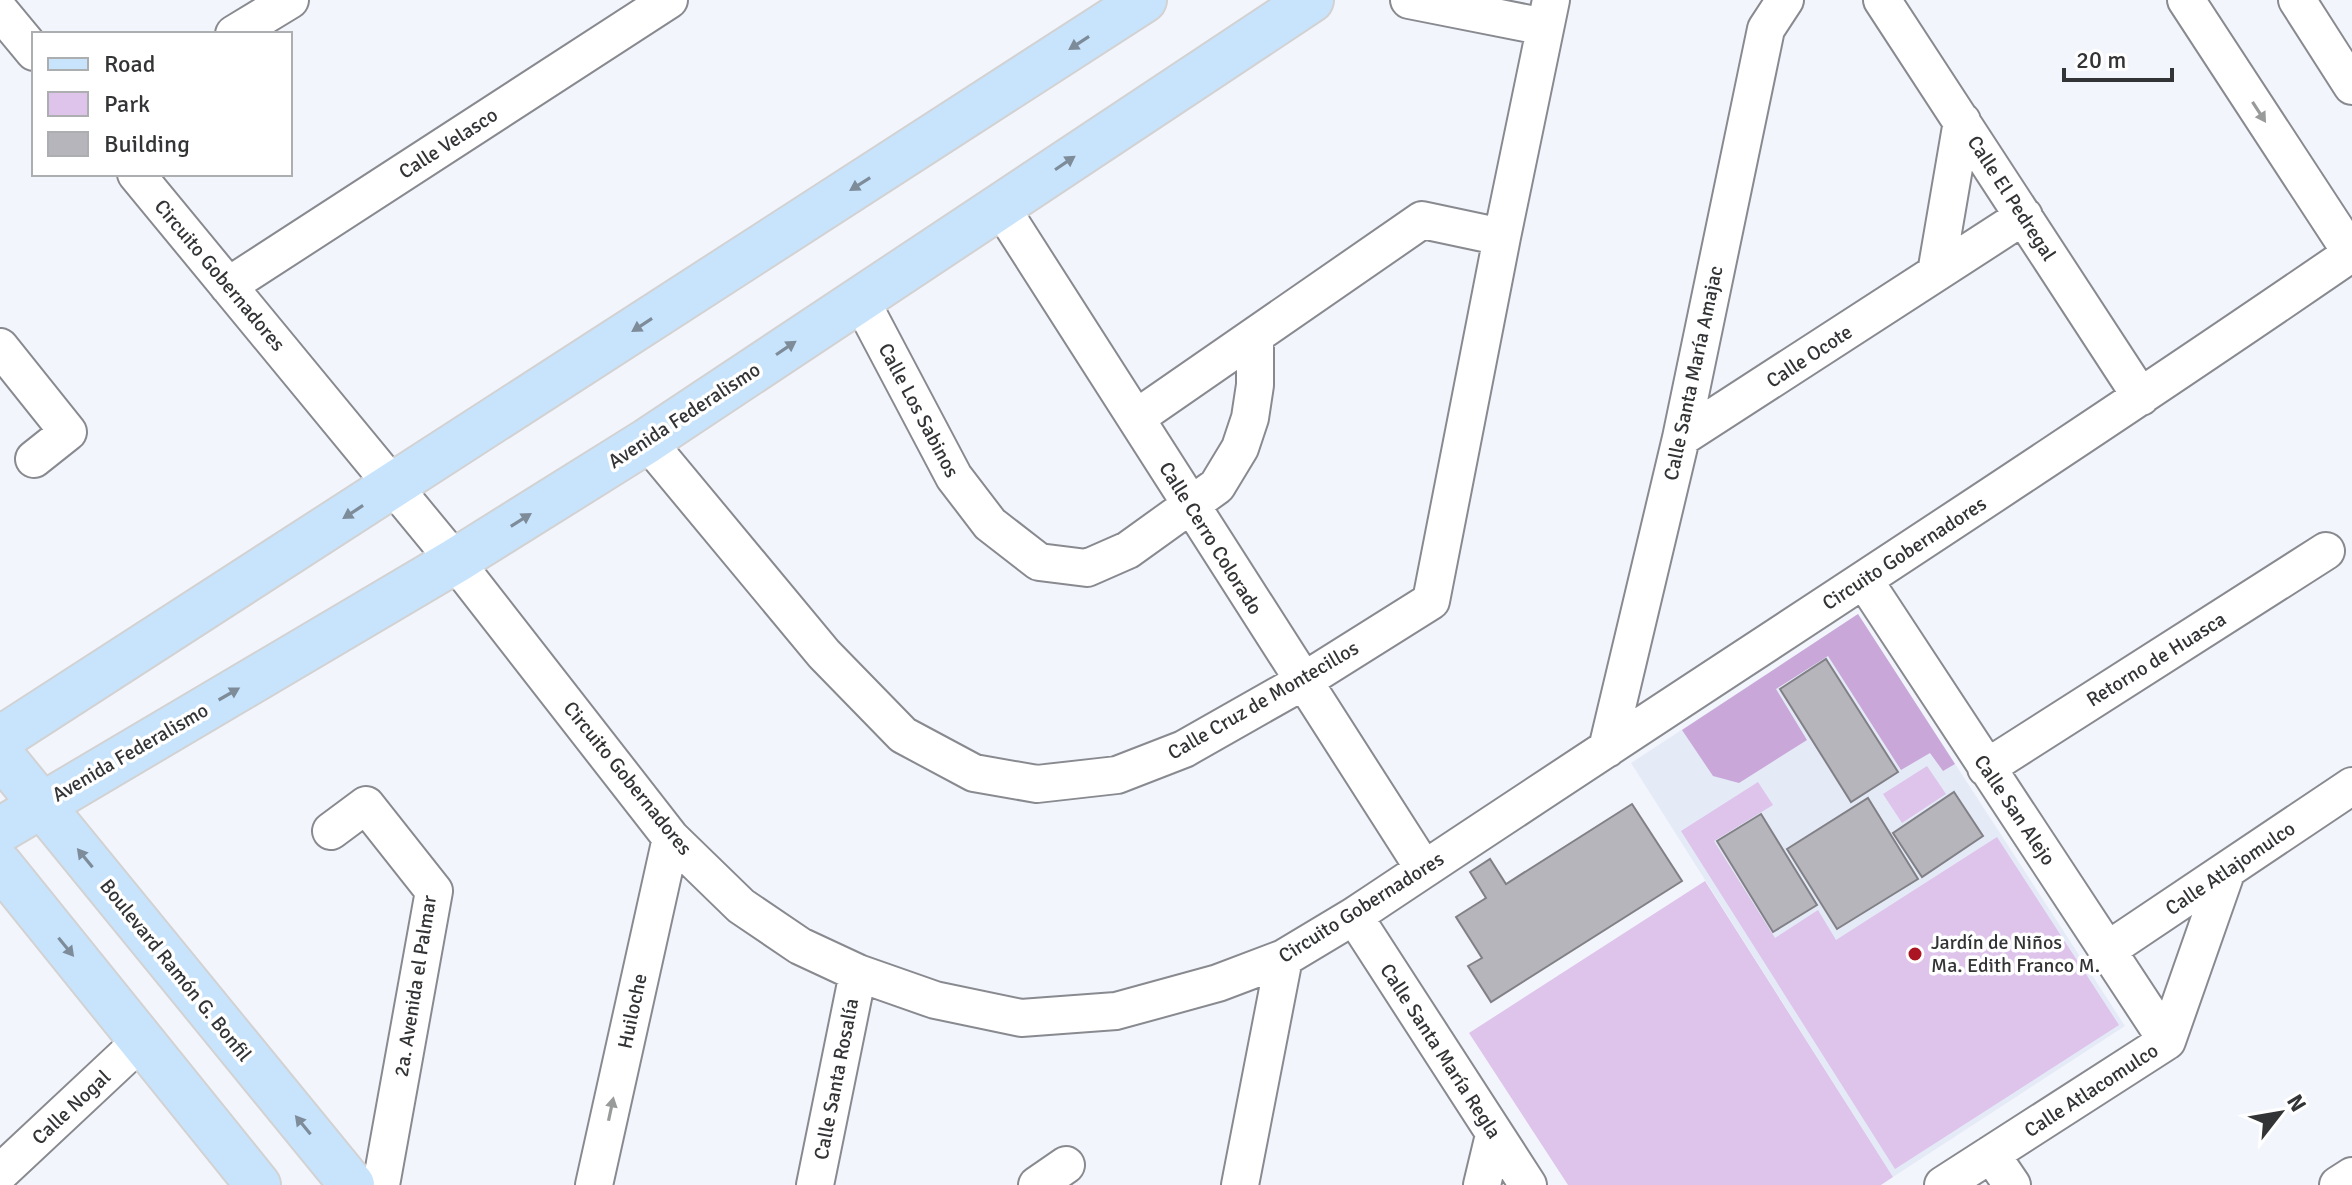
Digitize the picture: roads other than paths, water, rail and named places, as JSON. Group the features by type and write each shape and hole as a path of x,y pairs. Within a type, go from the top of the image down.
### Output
{"main road":[{"path":"0,739 1144,0"},
{"name":"Avenida Federalismo","path":"0,830 455,561 647,441 1311,0"},
{"name":"Boulevard Ramón G. Bonfil","path":"0,754 352,1185"},
{"path":"0,865 258,1185"}],"street":[{"path":"237,32 290,0"},
{"path":"616,34 628,0"},
{"name":"Calle Velasco","path":"228,286 669,0"},
{"name":"Calle Cruz de Montecillos","path":"647,441 824,654 903,735 974,773 1037,784 1117,775 1184,749 1302,682 1431,601 1548,14 1409,0"},
{"name":"Calle Santa María Amajac","path":"1607,749 1681,438 1766,29 1785,0"},
{"name":"Calle El Pedregal","path":"1882,0 2141,397"},
{"path":"2186,0 2352,253"},
{"path":"2297,0 2352,86"},
{"path":"0,11 32,50"},
{"path":"1936,273 1962,121"},
{"name":"Circuito Gobernadores","path":"138,176 455,561 671,838 741,906 800,946 858,973 935,1000 1021,1018 1116,1011 1218,983 1284,958 1354,916 1864,580 2352,253"},
{"name":"Calle Cerro Colorado","path":"1000,206 1424,869"},
{"name":"Calle Ocote","path":"1681,438 2024,216"},
{"path":"1136,418 1422,220 1502,237"},
{"name":"Calle Los Sabinos","path":"860,299 954,477 990,524 1039,562 1087,568 1128,550 1217,486 1240,448 1250,418 1255,385 1255,337"},
{"path":"0,347 68,432 34,459"},
{"name":"Retorno de Huasca","path":"1986,768 2326,551"},
{"name":"Calle San Alejo","path":"1864,580 2167,1041"},
{"name":"Calle Atlajomulco","path":"2109,949 2352,786"},
{"name":"2a. Avenida el Palmar","path":"331,831 366,805 434,891 381,1185"},
{"name":"Huiloche","path":"594,1185 671,838"},
{"name":"Calle Atlacomulco","path":"1943,1185 2167,1041 2227,870"},
{"name":"Calle Santa María Regla","path":"1354,916 1528,1185"},
{"path":"1240,1185 1284,958"},
{"name":"Calle Santa Rosalía","path":"815,1185 858,973"},
{"name":"Calle Nogal","path":"0,1173 141,1041"},
{"path":"1482,1185 1494,1135"},
{"path":"1991,1154 2012,1185"},
{"path":"2338,1185 2352,1176"}],"place":[{"name":"Jardín de Niños Ma. Edith Franco M.","path":"1915,954"}]}
